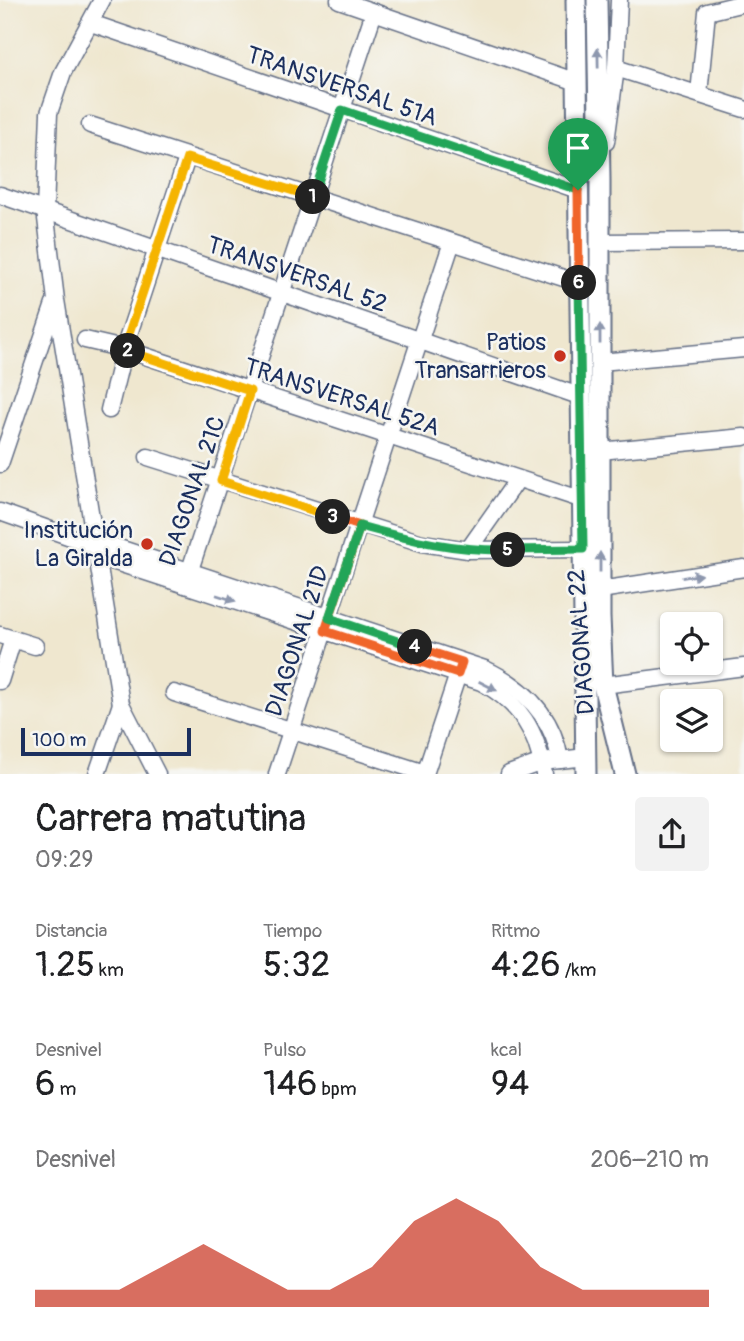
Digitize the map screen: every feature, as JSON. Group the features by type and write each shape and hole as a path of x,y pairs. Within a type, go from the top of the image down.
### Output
{"main road":[{"name":"DIAGONAL 22","path":"576,0 579,396 586,766"},
{"name":"DIAGONAL 22","path":"597,0 600,590 603,685 612,732 625,774"},
{"path":"586,766 607,747 612,732"}],"street":[{"path":"102,0 92,23 62,72 49,113 45,210 56,300 121,704 157,774"},
{"path":"339,0 577,82"},
{"path":"600,180 616,68 619,0"},
{"path":"699,94 707,12 744,3"},
{"name":"DIAGONAL 21C","path":"187,578 374,12"},
{"name":"TRANSVERSAL 51A","path":"92,23 578,190"},
{"path":"616,68 744,109"},
{"path":"90,125 579,283"},
{"path":"109,410 124,349 187,158"},
{"name":"TRANSVERSAL 52","path":"0,195 579,396"},
{"path":"600,242 744,240"},
{"name":"DIAGONAL 21D","path":"277,774 452,242"},
{"path":"0,464 56,300"},
{"name":"TRANSVERSAL 52A","path":"85,340 124,349 583,500"},
{"path":"600,362 744,349"},
{"path":"600,452 744,437"},
{"path":"148,457 422,544 468,550 583,549"},
{"path":"468,550 518,479"},
{"path":"0,512 96,546 113,546 187,578 460,668 502,677 528,697 550,729 560,760"},
{"path":"600,590 744,568"},
{"path":"0,681 6,637 35,646"},
{"path":"603,685 744,667"},
{"path":"460,668 510,701 527,721 536,738 543,768"},
{"path":"174,693 425,774 460,668"},
{"path":"97,774 121,704"},
{"path":"509,774 543,768 560,760 586,766"}],"place":[{"name":"Patios Transarrieros","path":"560,356"},
{"name":"Institución La Giralda","path":"147,544"}],"route":[{"path":"578,190 342,110 313,198 187,158 124,349 250,391 221,481 360,526 325,631 458,674 462,662 329,618 360,526 422,544 468,550 583,549 578,190"}]}
